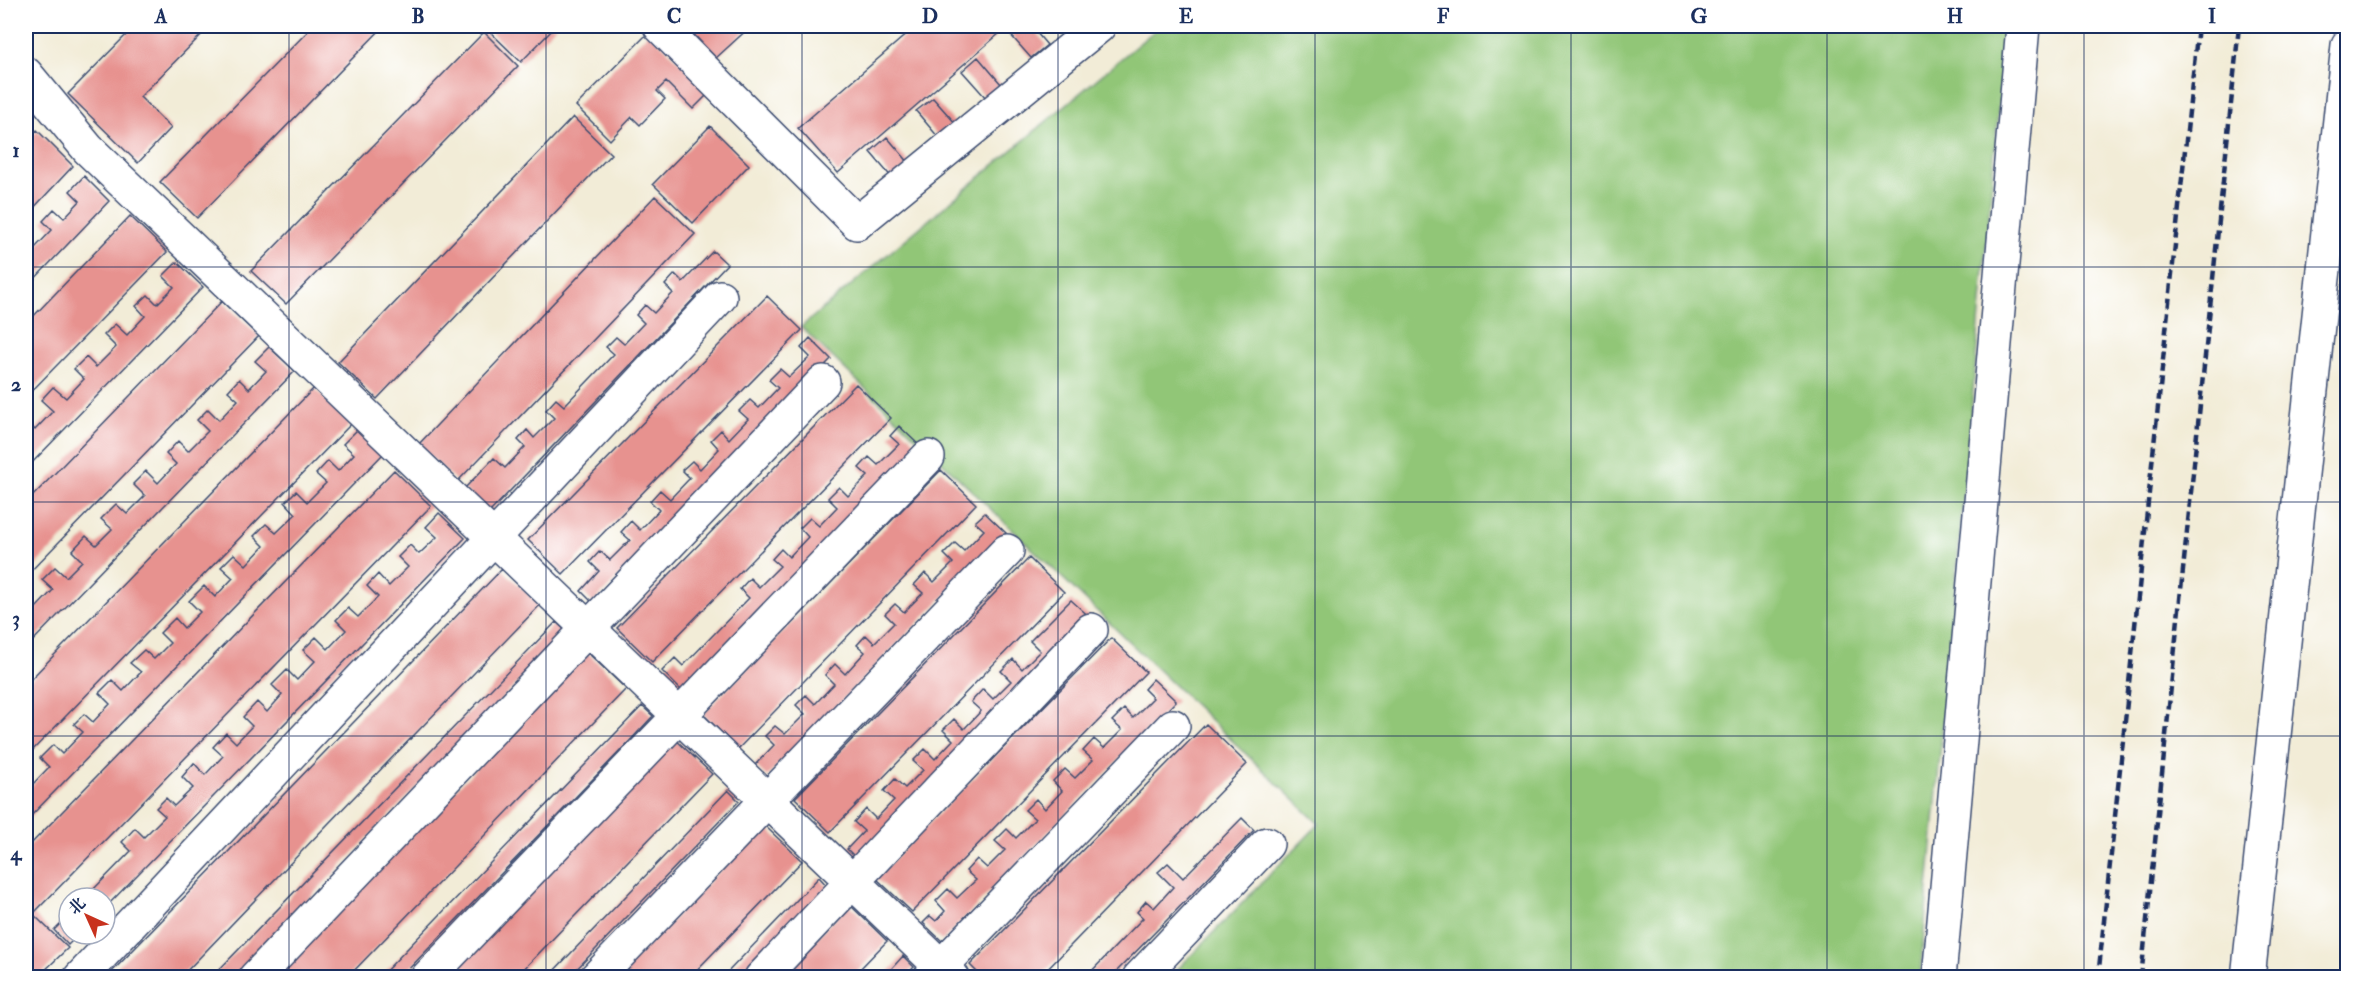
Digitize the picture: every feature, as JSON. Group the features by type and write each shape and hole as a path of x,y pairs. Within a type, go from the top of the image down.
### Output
{"street":[{"path":"660,26 857,223 1099,26"},
{"path":"1939,978 2023,26"},
{"path":"2248,978 2348,45"},
{"path":"31,92 853,882 941,974 1173,726"},
{"path":"80,978 720,297"},
{"path":"255,978 823,382"},
{"path":"427,978 928,457"},
{"path":"596,978 1007,551"},
{"path":"761,978 1091,630"},
{"path":"1139,978 1268,844"}],"green space":[{"path":"1160,26 2006,26 1920,977 1170,977 1319,824 801,327"}],"building":[{"path":"135,26 210,26 140,97 171,128 138,163 68,94"},
{"path":"313,26 384,26 197,218 160,182"},
{"path":"484,26 556,26 521,62"},
{"path":"686,26 751,26 716,58"},
{"path":"916,26 1008,26 838,173 798,128"},
{"path":"1015,26 1031,26 1047,45 1031,58 1008,32"},
{"path":"484,32 518,66 286,304 251,271"},
{"path":"649,32 710,92 693,109 666,82 657,91 665,99 640,125 632,117 610,140 576,106"},
{"path":"978,57 1001,84 986,98 962,71"},
{"path":"933,98 956,124 939,138 916,111"},
{"path":"573,117 611,154 377,399 338,362"},
{"path":"710,126 749,165 693,223 653,184"},
{"path":"37,130 73,166 26,216 26,142"},
{"path":"887,137 910,164 893,179 870,152"},
{"path":"84,176 109,201 26,288 26,242 33,250 52,230 43,221 54,209 64,218 80,201 70,191"},
{"path":"655,196 695,234 457,482 418,445"},
{"path":"130,216 167,252 26,397 26,324"},
{"path":"713,251 727,264 489,513 464,489 494,458 505,468 525,447 518,440 527,430 534,438 554,418 546,410 556,399 564,406 614,354 606,347 616,337 624,344 644,323 636,315 645,305 654,313 673,293 665,285 675,274 683,282"},
{"path":"177,262 203,287 26,469 26,421 35,430 53,411 41,400 53,387 66,398 84,379 74,369 86,357 96,367 116,347 104,335 115,324 127,335 145,316 136,306 148,295 157,304 174,287 163,276"},
{"path":"767,296 802,330 563,574 528,540"},
{"path":"222,301 259,336 26,576 26,503"},
{"path":"810,338 831,359 593,603 581,591 599,571 590,562 600,551 610,560 630,540 621,532 631,521 640,530 659,510 650,501 660,490 670,499 690,478 682,470 692,461 700,469 719,449 711,440 721,430 729,439 748,419 739,411 750,400 759,408 778,388 769,380 780,369 789,377 810,357 801,348"},
{"path":"269,347 295,371 26,648 26,599 35,609 53,590 42,580 55,567 66,577 82,561 72,551 86,536 96,545 112,529 101,519 116,504 127,514 145,496 133,484 146,471 158,483 176,464 166,454 178,441 188,451 208,431 197,420 208,409 219,420 238,400 228,391 239,379 249,389 266,371 255,361"},
{"path":"856,384 891,418 652,662 617,628"},
{"path":"314,388 351,424 26,757 26,684"},
{"path":"899,426 921,447 682,691 662,671 675,658 683,666 749,598 740,589 750,578 759,587 780,566 772,559 781,549 789,557 808,537 800,528 810,518 819,526 837,507 828,498 839,487 848,496 868,476 859,468 869,457 878,465 899,444 890,436"},
{"path":"358,429 383,454 26,821 26,780 32,785 49,767 40,758 53,745 62,754 83,732 74,724 84,714 93,722 110,704 99,693 112,680 123,691 141,672 130,663 144,650 154,659 170,643 160,633 175,618 184,628 200,612 189,601 204,586 215,597 233,578 221,567 234,554 246,565 264,546 254,536 266,524 276,533 296,514 285,502 296,491 307,502 326,483 316,474 328,461 338,471 354,454 343,444"},
{"path":"394,470 431,506 60,886 57,886 57,889 33,914 57,937 57,946 68,948 39,976 26,963 26,849"},
{"path":"941,470 976,504 738,749 703,714"},
{"path":"439,513 465,538 117,896 117,886 97,886 131,851 122,842 135,828 144,837 165,816 156,808 166,798 174,806 193,788 182,777 194,763 205,775 223,756 213,747 226,733 236,743 252,726 243,717 257,702 267,712 282,695 272,685 287,670 297,680 315,661 303,650 316,637 328,649 346,630 336,620 348,608 358,617 378,597 367,586 378,574 389,586 408,567 398,557 410,545 419,554 437,537 426,527"},
{"path":"985,513 1006,533 767,777 755,765 774,745 765,736 775,726 785,734 805,714 796,705 806,695 815,704 834,684 825,675 835,664 845,674 865,652 857,645 866,635 874,643 894,623 885,614 895,604 904,612 923,593 914,585 925,573 934,582 953,563 944,554 955,543 964,551 984,530 975,522"},
{"path":"1029,558 1064,592 830,832 795,798"},
{"path":"502,569 540,605 180,978 106,978"},
{"path":"1071,600 1094,621 860,862 847,849 864,831 854,822 866,809 876,819 894,800 884,791 895,779 905,788 923,770 913,761 925,749 935,759 953,740 943,730 954,719 964,729 981,711 971,702 983,689 993,699 1011,681 1001,671 1013,659 1022,669 1040,651 1030,641"},
{"path":"556,622 567,632 232,978 211,978"},
{"path":"1111,638 1146,672 912,912 876,878"},
{"path":"588,653 626,689 347,978 273,978"},
{"path":"1153,679 1176,701 942,941 923,923 930,916 936,921 945,911 936,901 948,889 957,898 976,880 966,871 977,859 987,868 1005,850 995,841 1007,829 1016,838 1035,819 1025,810 1036,799 1045,809 1062,791 1053,781 1065,769 1075,778 1093,760 1083,751 1094,739 1104,748 1122,730 1112,721 1124,709 1133,718 1153,698 1144,689"},
{"path":"642,706 653,716 623,748 400,978 379,978"},
{"path":"1206,724 1247,764 1039,978 983,978 970,965"},
{"path":"674,738 712,774 515,978 442,978"},
{"path":"728,790 739,801 568,978 547,978"},
{"path":"1242,818 1254,830 1166,921 1110,978 1085,978 1143,918 1137,912 1146,901 1154,908 1173,887 1158,872 1168,863 1183,878"},
{"path":"764,825 802,861 689,978 616,978"},
{"path":"819,877 829,888 742,978 722,978"},
{"path":"849,904 887,941 851,978 778,978"},
{"path":"903,956 914,967 904,978 883,978"}],"railway":[{"path":"2098,978 2198,26"},
{"path":"2141,978 2239,26"}]}
